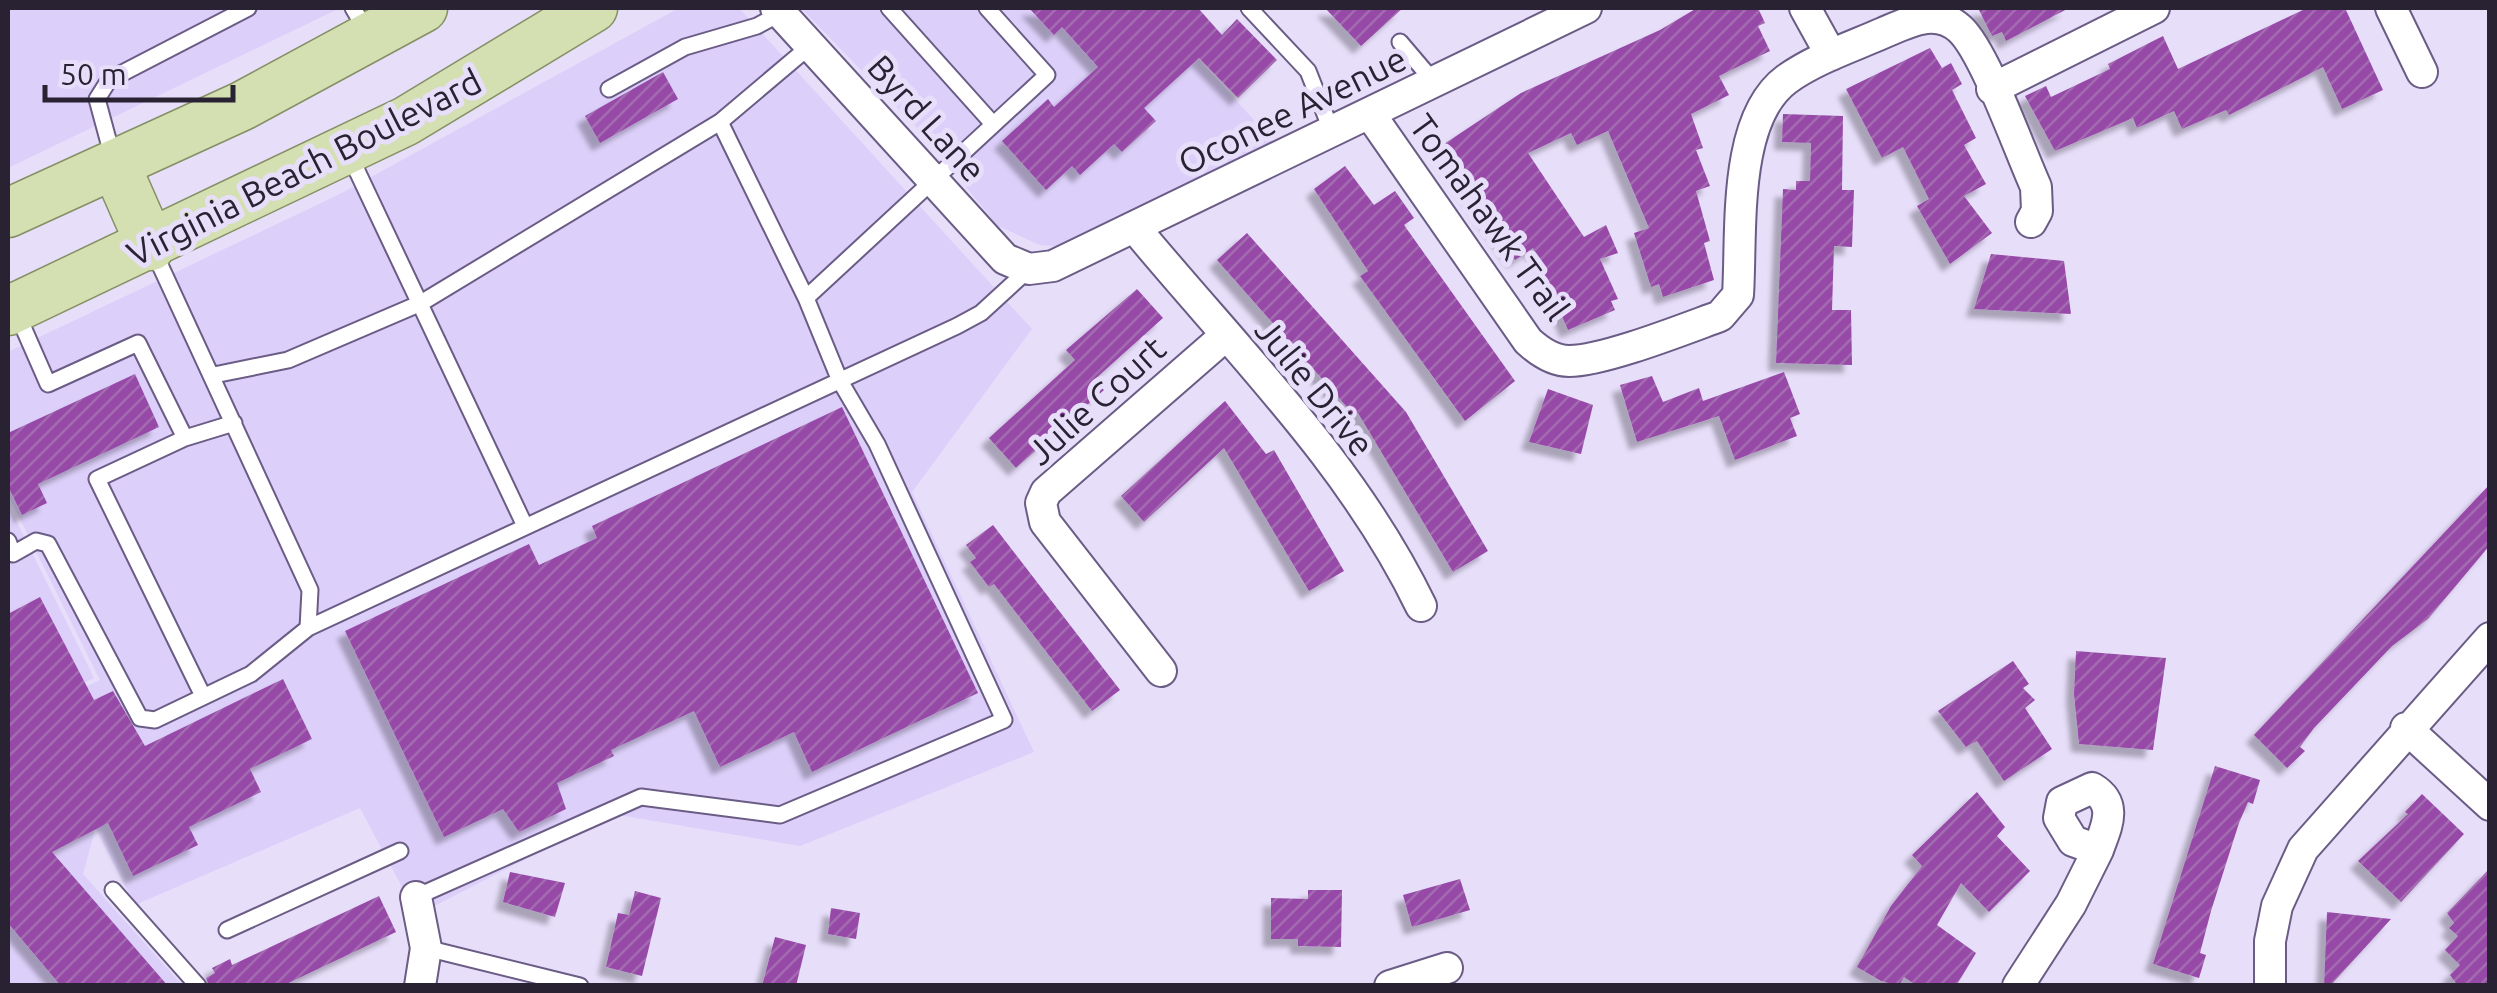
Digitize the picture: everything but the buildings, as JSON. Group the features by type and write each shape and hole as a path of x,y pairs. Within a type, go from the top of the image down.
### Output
{"main road":[{"path":"8,214 242,106 362,23 423,8"},
{"name":"Virginia Beach Boulevard","path":"11,310 347,150 491,72 593,8"},
{"path":"115,164 151,246"}],"street":[{"name":"Oconee Avenue","path":"1029,269 1053,266 1586,8"},
{"path":"1805,8 1832,55"},
{"path":"1992,89 2154,8"},
{"path":"2392,8 2422,72"},
{"name":"Byrd Lane","path":"778,10 1005,259 1029,269"},
{"name":"Tomahawk Trail","path":"1370,114 1528,341 1554,359 1572,361 1705,322 1731,306 1738,295 1748,139 1755,120 1786,80 1832,55 1918,18 1944,20 1968,37 2036,187 2037,212 2030,222"},
{"name":"Julie Drive","path":"1134,228 1307,428 1388,544 1421,606"},
{"name":"Julie Court","path":"1161,671 1045,522 1041,503 1046,492 1225,336"},
{"path":"2270,986 2270,941 2286,880 2304,849 2406,728 2490,638"},
{"path":"2406,728 2490,805"},
{"path":"2018,986 2071,904 2098,850"},
{"path":"416,896 426,948 420,986"},
{"path":"1390,986 1447,968"}],"lane":[{"path":"889,8 994,124"},
{"path":"806,298 1047,75 987,8"},
{"path":"1249,8 1308,71 1332,132"},
{"path":"115,164 97,99 108,80 242,9"},
{"path":"609,89 684,47 757,26 778,10"},
{"path":"1400,42 1434,82"},
{"path":"214,376 288,360 421,302 720,122 810,46"},
{"path":"416,896 642,797 780,815 1004,720 878,444 840,380 806,298 720,122"},
{"path":"347,150 526,526"},
{"path":"151,246 310,590 308,628"},
{"path":"9,551 36,541 48,544 140,718 155,720 252,674 308,628 981,313 1029,269"},
{"path":"11,310 48,384 138,343 185,438"},
{"path":"202,696 97,479 185,438 234,424"},
{"path":"228,930 400,851"},
{"path":"113,890 198,986"},
{"path":"426,948 580,986"}],"shaded area":[{"path":"8,8 340,8 8,168"},
{"path":"679,8 739,8 1032,329 912,492 1034,752 800,846 613,814 417,915 360,808 135,905 35,711 100,680 8,495 8,352 342,193"},
{"path":"801,8 1152,8 1274,142 1066,247 1040,245 998,226 920,131"},
{"path":"8,504 94,678 31,707 94,833 83,874 182,985 8,985"}]}
